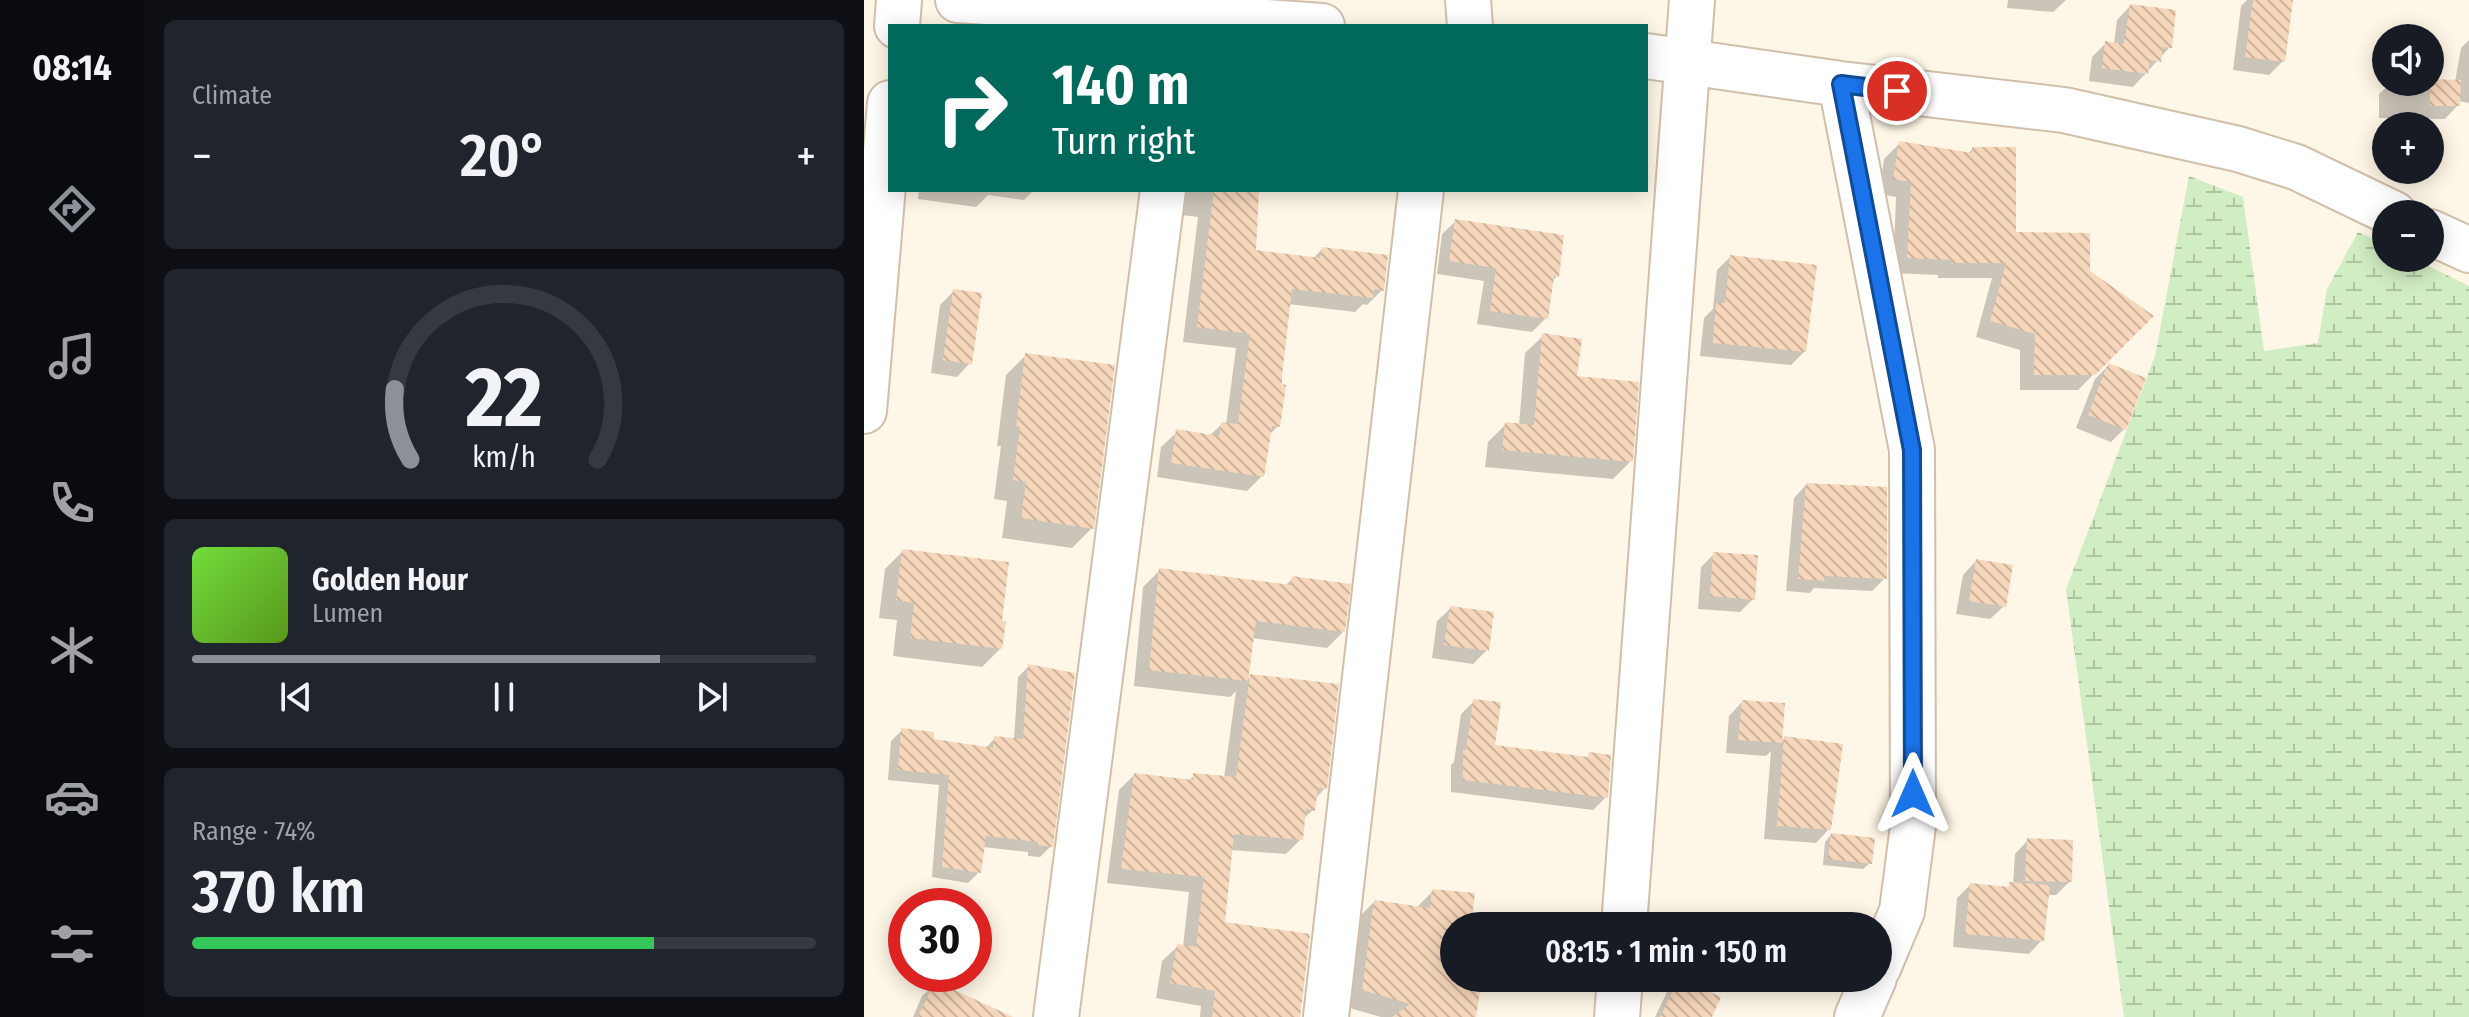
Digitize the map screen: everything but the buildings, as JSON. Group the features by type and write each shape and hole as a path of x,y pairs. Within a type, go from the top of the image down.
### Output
{"street":[{"path":"897,24 899,0"},
{"path":"958,0 1184,21 1267,24"},
{"path":"1468,0 1470,24"},
{"path":"1625,912 1666,59 1692,0"},
{"path":"1666,59 1841,84 2064,110 2238,149 2296,167 2372,203"},
{"path":"1841,84 1912,450 1913,826 1902,911 1892,935"},
{"path":"864,411 888,127"},
{"path":"1056,1017 1163,192"},
{"path":"1326,1017 1421,192"},
{"path":"2444,238 2469,250"},
{"path":"1617,1017 1619,992"},
{"path":"1857,1017 1868,992"}],"green space":[{"path":"2189,176 2243,197 2264,351 2318,343 2327,289 2358,232 2372,238 2372,272 2440,272 2469,286 2469,1017 2124,1017 2066,589 2155,356"}],"route":[{"path":"1897,91 1841,84 1912,450 1913,794"}]}
